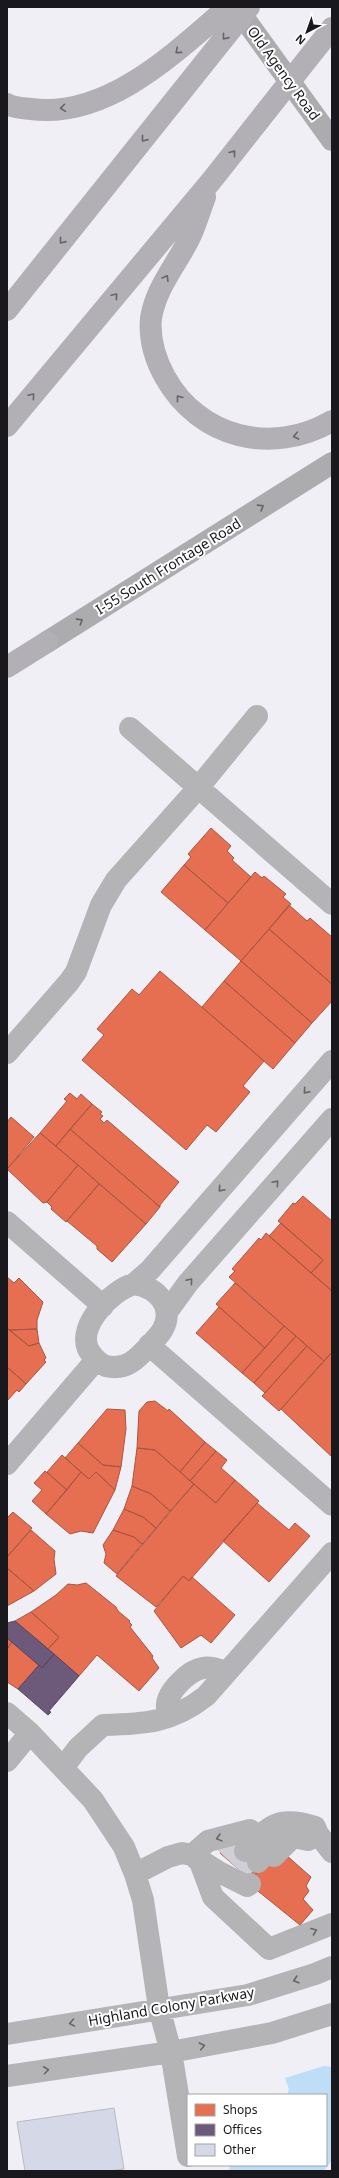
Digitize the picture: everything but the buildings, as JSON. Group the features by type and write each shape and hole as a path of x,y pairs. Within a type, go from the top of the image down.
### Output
{"highway":[{"path":"7,104 39,110 63,109 106,96 163,63 228,7"},
{"path":"7,310 249,7"},
{"path":"7,426 212,180 332,28"},
{"path":"212,180 190,237 163,284 155,303 151,320 152,338 154,353 160,368 170,387 188,407 217,428 259,439 280,439 303,435 332,422"},
{"path":"7,667 47,642"}],"main road":[{"name":"Old Agency Road","path":"236,7 332,140"},
{"name":"I-55 South Frontage Road","path":"47,642 332,463"}],"street":[{"name":"I-55 South Frontage Road","path":"7,672 47,642"},
{"path":"9,1046 69,982 76,972 101,905 116,880 198,788 257,716"},
{"path":"130,728 332,904"},
{"path":"134,1284 150,1270 332,1061"},
{"path":"166,1312 188,1283 332,1119"},
{"path":"7,1222 103,1306"},
{"path":"134,1284 144,1285 156,1292 164,1304 166,1312 163,1330 133,1362 125,1366 114,1368 104,1365 96,1360 90,1353 86,1336 91,1321 116,1292 124,1287 134,1284"},
{"path":"149,1346 332,1505"},
{"path":"7,1464 96,1360"},
{"path":"63,1768 78,1748 103,1725 147,1724 171,1716 193,1706 206,1696 332,1553"},
{"path":"7,1713 30,1733 94,1800 124,1847 136,1874 143,1900 158,2008 171,2052 187,2150"},
{"path":"7,1761 30,1733"},
{"path":"249,1856 281,1822 299,1821 315,1827 318,1834 332,1852"},
{"path":"136,1874 168,1857 182,1852 192,1854 249,1856 293,1837 308,1840 318,1834"},
{"path":"192,1854 208,1841 249,1856"},
{"path":"192,1854 200,1862 214,1896 269,1949 332,1924"},
{"name":"Highland Colony Parkway","path":"7,2034 158,2008 248,1995 315,1974 332,1967"},
{"path":"7,2076 171,2052 272,2033 332,2014"}],"water":[{"path":"324,2066 332,2067 332,2160 324,2171 229,2171 230,2166 327,2166 327,2094 287,2094 289,2089 285,2078"}],"tunnel":[{"path":"226,1858 238,1845"},
{"path":"239,1870 251,1857"}]}
